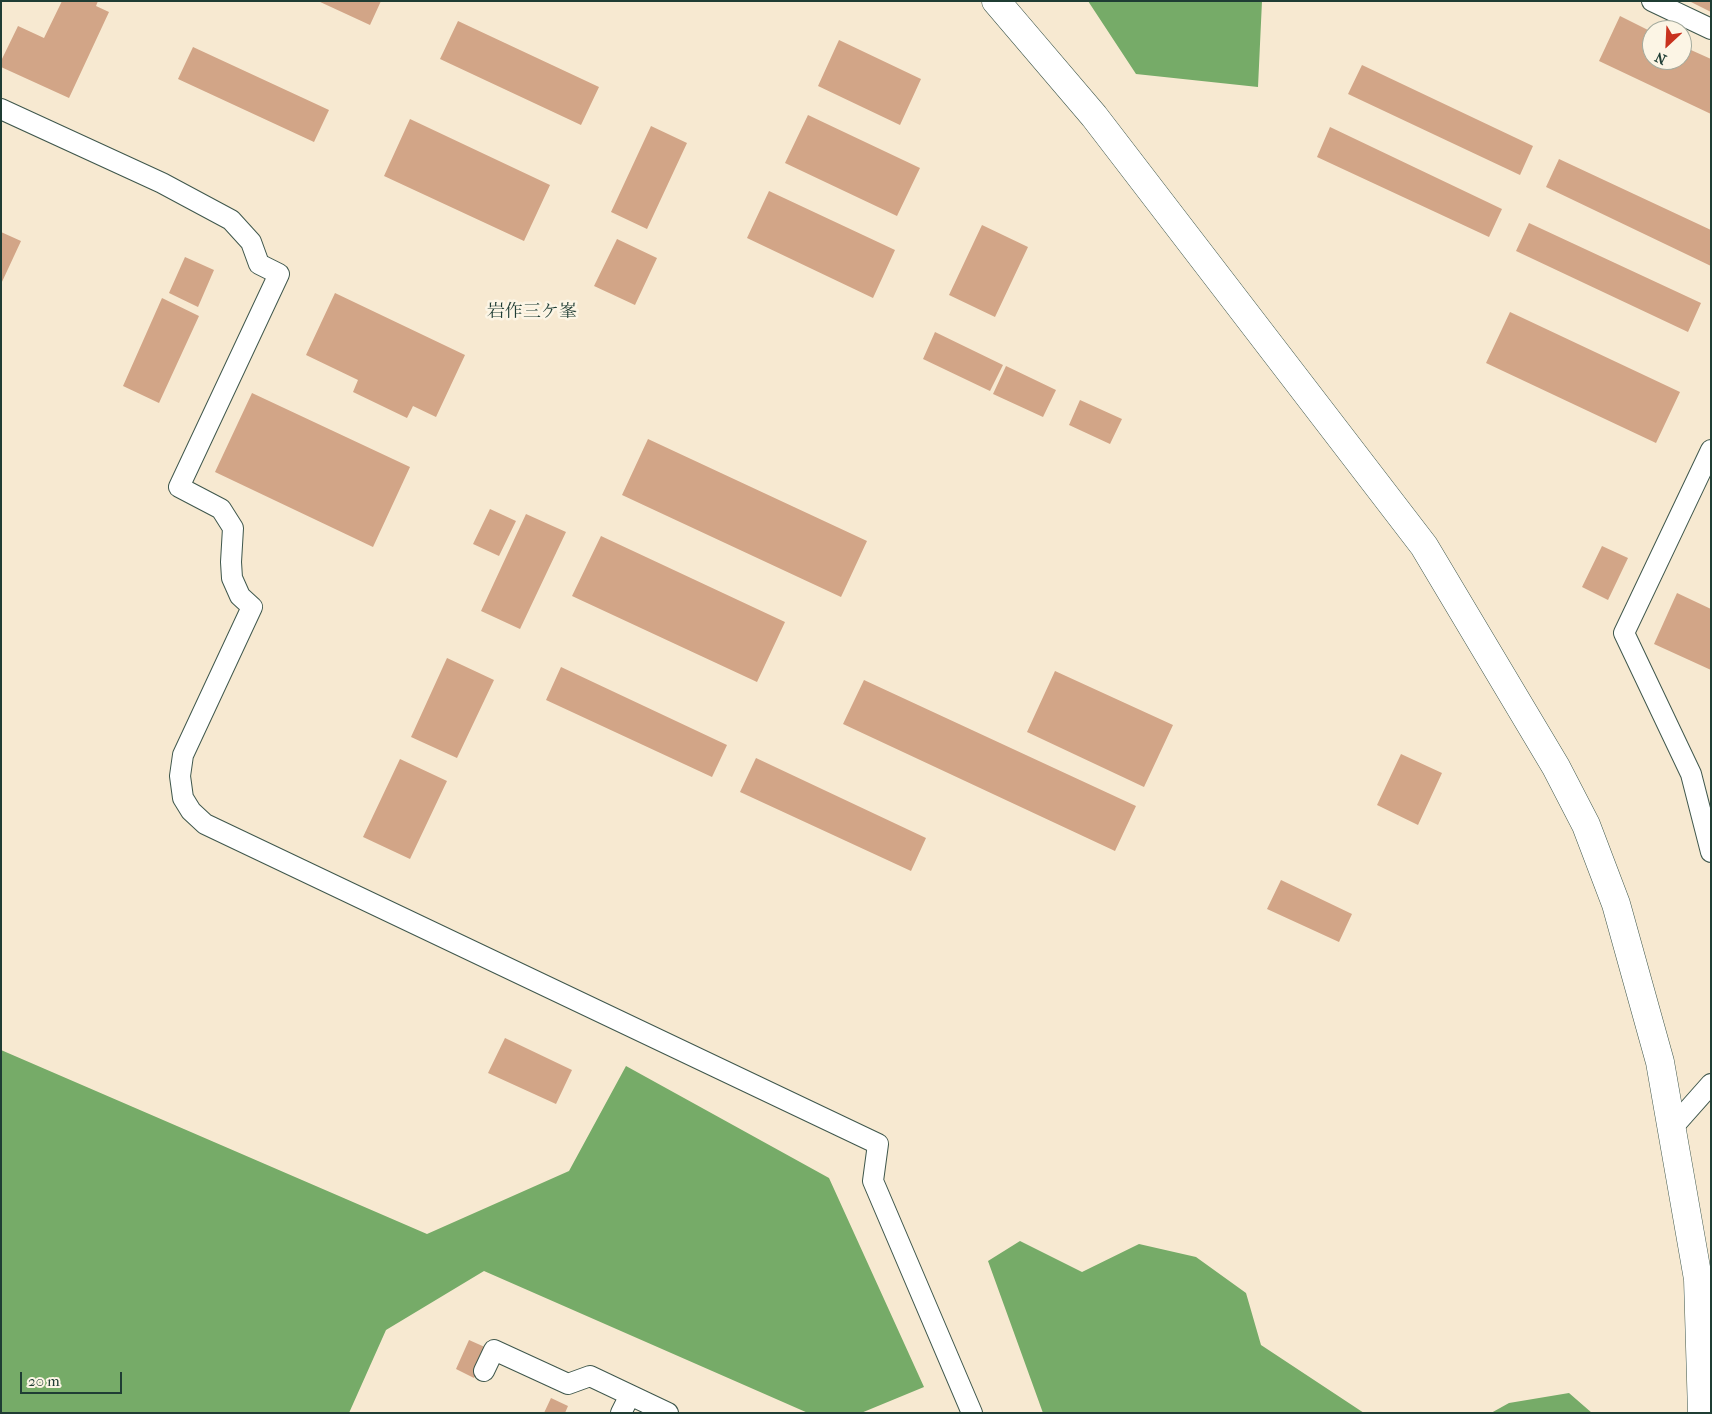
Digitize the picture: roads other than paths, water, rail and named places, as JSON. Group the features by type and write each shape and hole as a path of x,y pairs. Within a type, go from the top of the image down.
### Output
{"street":[{"path":"996,1 1094,116 1424,546 1556,767 1586,826 1616,904 1642,990 1660,1062 1698,1279 1702,1413"}],"lane":[{"path":"1652,1 1711,29"},
{"path":"1,109 162,184 231,220 251,242 259,264 279,274 179,487 221,509 233,528 232,578 240,596 252,607 183,755 180,776 183,798 191,811 205,824 878,1144 873,1181 970,1412"},
{"path":"1711,450 1624,633 1692,774 1711,852"},
{"path":"1672,1128 1711,1084"},
{"path":"484,1371 494,1350 568,1384 590,1376 668,1413"},
{"path":"621,1413 630,1395"}],"district":[{"name":"岩作三ケ峯","path":"532,313"}]}
